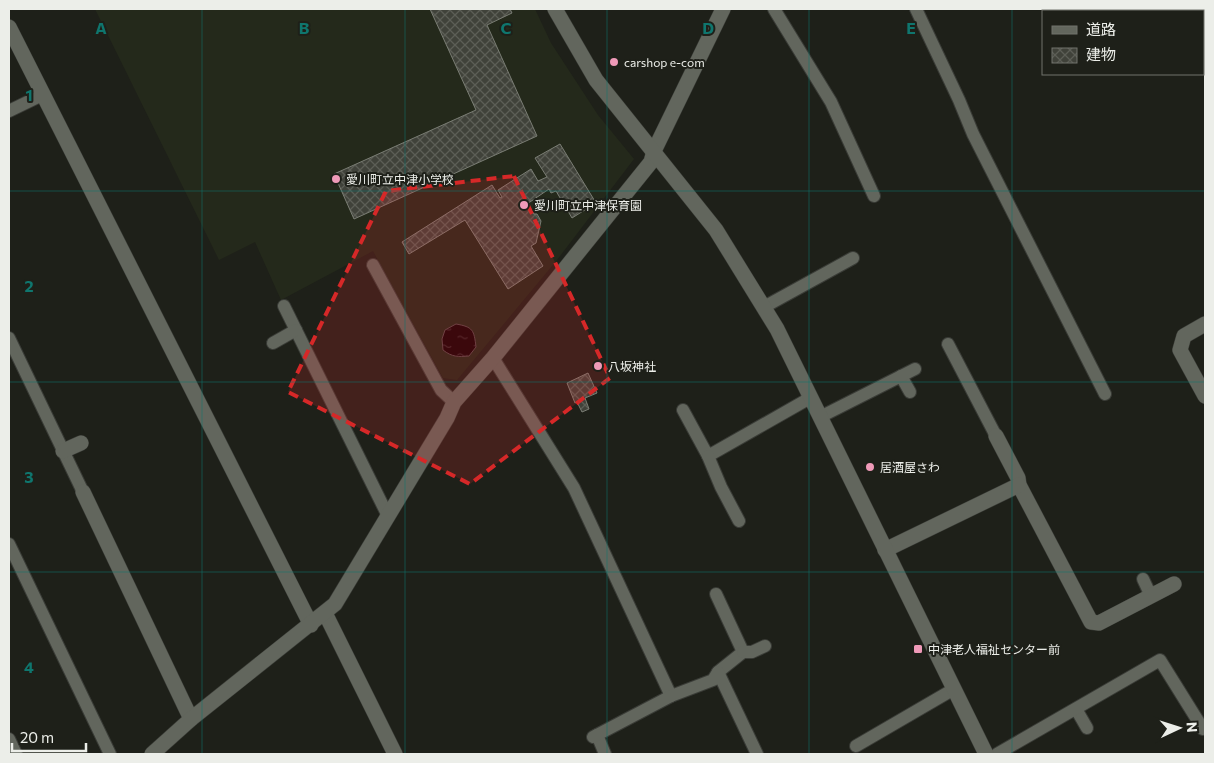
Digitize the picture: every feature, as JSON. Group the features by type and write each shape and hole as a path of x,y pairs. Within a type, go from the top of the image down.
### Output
{"street":[{"path":"555,9 596,80 716,230 764,307 986,754"},
{"path":"152,754 192,719 335,604 447,418 454,402 493,358 651,162 654,151 718,12"},
{"path":"9,26 42,95 311,624"},
{"path":"1205,324 1184,336 1180,350 1205,396"},
{"path":"996,436 1018,478 1019,485 1091,622 1100,623 1174,584"},
{"path":"63,452 81,443"},
{"path":"885,550 1019,485"},
{"path":"83,492 192,719"},
{"path":"325,613 395,754"}],"lane":[{"path":"774,9 830,102 874,196"},
{"path":"916,9 960,100 973,134 1105,394"},
{"path":"9,111 42,95"},
{"path":"764,307 852,258"},
{"path":"373,266 441,390 454,402"},
{"path":"284,306 388,516"},
{"path":"273,343 296,330"},
{"path":"9,338 83,492"},
{"path":"948,344 996,436"},
{"path":"493,358 574,488 671,696"},
{"path":"820,417 915,368"},
{"path":"901,376 910,392"},
{"path":"708,456 810,398"},
{"path":"683,410 708,456 739,521"},
{"path":"9,544 110,754"},
{"path":"1143,579 1151,596"},
{"path":"716,594 743,652"},
{"path":"606,754 595,736 671,696 713,680 718,672 743,652 752,652 765,646"},
{"path":"997,754 1160,660 1204,730"},
{"path":"718,672 757,754"},
{"path":"856,746 954,689"},
{"path":"1076,709 1087,728"},
{"path":"9,739 16,754"}],"highlighted area":[{"path":"514,176 610,378 470,484 288,392 386,191"}],"shaded area":[{"name":"愛川町立中津小学校","path":"95,9 535,9 551,43 598,115 634,159 557,260 457,380 443,378 373,251 281,300 255,242 219,260"}],"water":[{"path":"456,324 466,326 472,330 476,347 469,356 455,356 443,350 442,339 445,330"}],"building":[{"path":"430,9 510,9 512,13 487,25 537,136 354,219 334,174 476,110"},
{"path":"560,144 596,203 572,218 556,191 551,193 549,189 527,204 541,221 536,243 531,246 543,266 508,289 465,220 409,254 402,242 492,185 500,198 502,197 498,190 531,169 538,181 547,177 535,158"},
{"path":"588,373 597,393 585,398 589,409 582,412 577,402 575,403 567,383"}],"place":[{"name":"carshop e-com","path":"614,62"},
{"name":"愛川町立中津小学校","path":"336,179"},
{"name":"愛川町立中津保育園","path":"524,205"},
{"name":"八坂神社","path":"598,366"},
{"name":"居酒屋さわ","path":"870,467"},
{"name":"中津老人福祉センター前","path":"918,649"}]}
